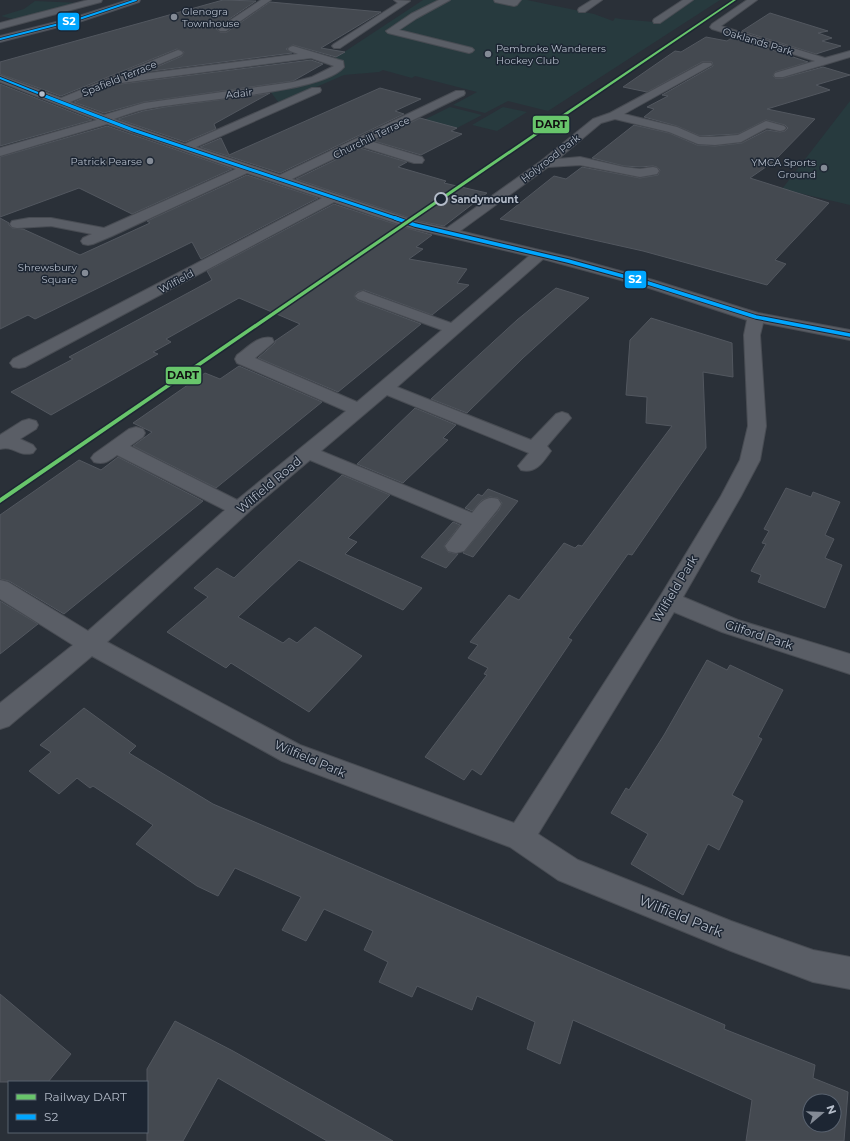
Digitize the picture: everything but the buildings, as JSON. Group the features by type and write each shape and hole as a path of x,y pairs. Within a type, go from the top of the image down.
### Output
{"main road":[{"path":"0,39 79,19 136,0"}],"street":[{"path":"0,26 98,0"},
{"path":"223,29 267,0"},
{"path":"337,46 403,0"},
{"path":"446,0 414,16 391,30 469,50"},
{"path":"498,0 514,3 517,0"},
{"path":"582,10 598,0"},
{"path":"657,21 689,0"},
{"name":"Oaklands Park","path":"753,0 715,26 715,28 824,61"},
{"path":"0,18 14,23"},
{"name":"Adair","path":"107,119 144,106 294,85 316,79 339,67 338,64 334,62 294,49"},
{"name":"Spafield Terrace","path":"60,102 178,53"},
{"name":"Adair","path":"110,81 313,54"},
{"name":"Oaklands Park","path":"779,75 850,54"},
{"name":"Holyrood Park","path":"449,233 545,164 597,121 614,115 707,65"},
{"path":"0,78 60,102 185,148 415,225 540,254 619,275 756,317 850,335"},
{"path":"185,148 337,80"},
{"name":"Churchill Terrace","path":"281,180 460,93"},
{"path":"73,117 89,112"},
{"path":"614,115 673,129 698,140 714,141 741,138 766,124 780,128"},
{"path":"0,152 107,119"},
{"path":"359,142 418,160"},
{"path":"545,164 580,161 624,172 640,173 653,171"},
{"path":"88,241 245,169"},
{"name":"Wilfield","path":"19,363 332,198"},
{"path":"17,224 53,222 106,233"},
{"name":"Wilfield Road","path":"0,718 90,644 239,509 385,388 540,254"},
{"path":"363,296 453,329"},
{"name":"Wilfield Park","path":"520,838 669,601 731,496 750,460 756,426 752,335 756,317"},
{"path":"266,342 243,359 359,410"},
{"path":"385,388 541,451 528,466"},
{"path":"535,448 562,418"},
{"path":"3,441 29,425"},
{"path":"136,433 109,453 239,509"},
{"path":"3,441 26,449"},
{"path":"307,452 475,522"},
{"path":"456,546 491,504"},
{"name":"Wilfield Park","path":"0,588 90,644 291,753 520,838 568,870 731,936 813,966 850,973"},
{"name":"Gilford Park","path":"669,601 730,626 850,664"}],"green space":[{"name":"Pembroke Wanderers Hockey Club","path":"423,0 527,0 594,14 613,21 615,18 660,23 694,0 720,0 548,111 508,101 485,113 453,105 477,92 415,76 412,78 383,70 379,72 344,75 279,103 270,91 309,83 327,77 345,67 345,64 335,58"},
{"path":"35,1 80,3 17,20 1,16 24,9"},
{"name":"YMCA Sports Ground","path":"850,101 850,205 782,189"},
{"path":"450,107 482,115 457,128 437,123 416,124"},
{"path":"503,107 527,112 497,131 472,125"}],"rail line":[{"name":"DART","path":"0,501 539,132 735,0"}],"transit line":[{"name":"S2","path":"0,39 79,19 136,0"},
{"name":"S2","path":"0,78 133,130 415,225 568,261 648,283 756,317 850,335"}],"place":[{"name":"Glenogra Townhouse","path":"174,17"},
{"name":"Pembroke Wanderers Hockey Club","path":"488,54"},
{"name":"Patrick Pearse","path":"150,161"},
{"name":"YMCA Sports Ground","path":"824,168"},
{"name":"Sandymount","path":"441,199"},
{"name":"Shrewsbury Square","path":"85,273"}]}
